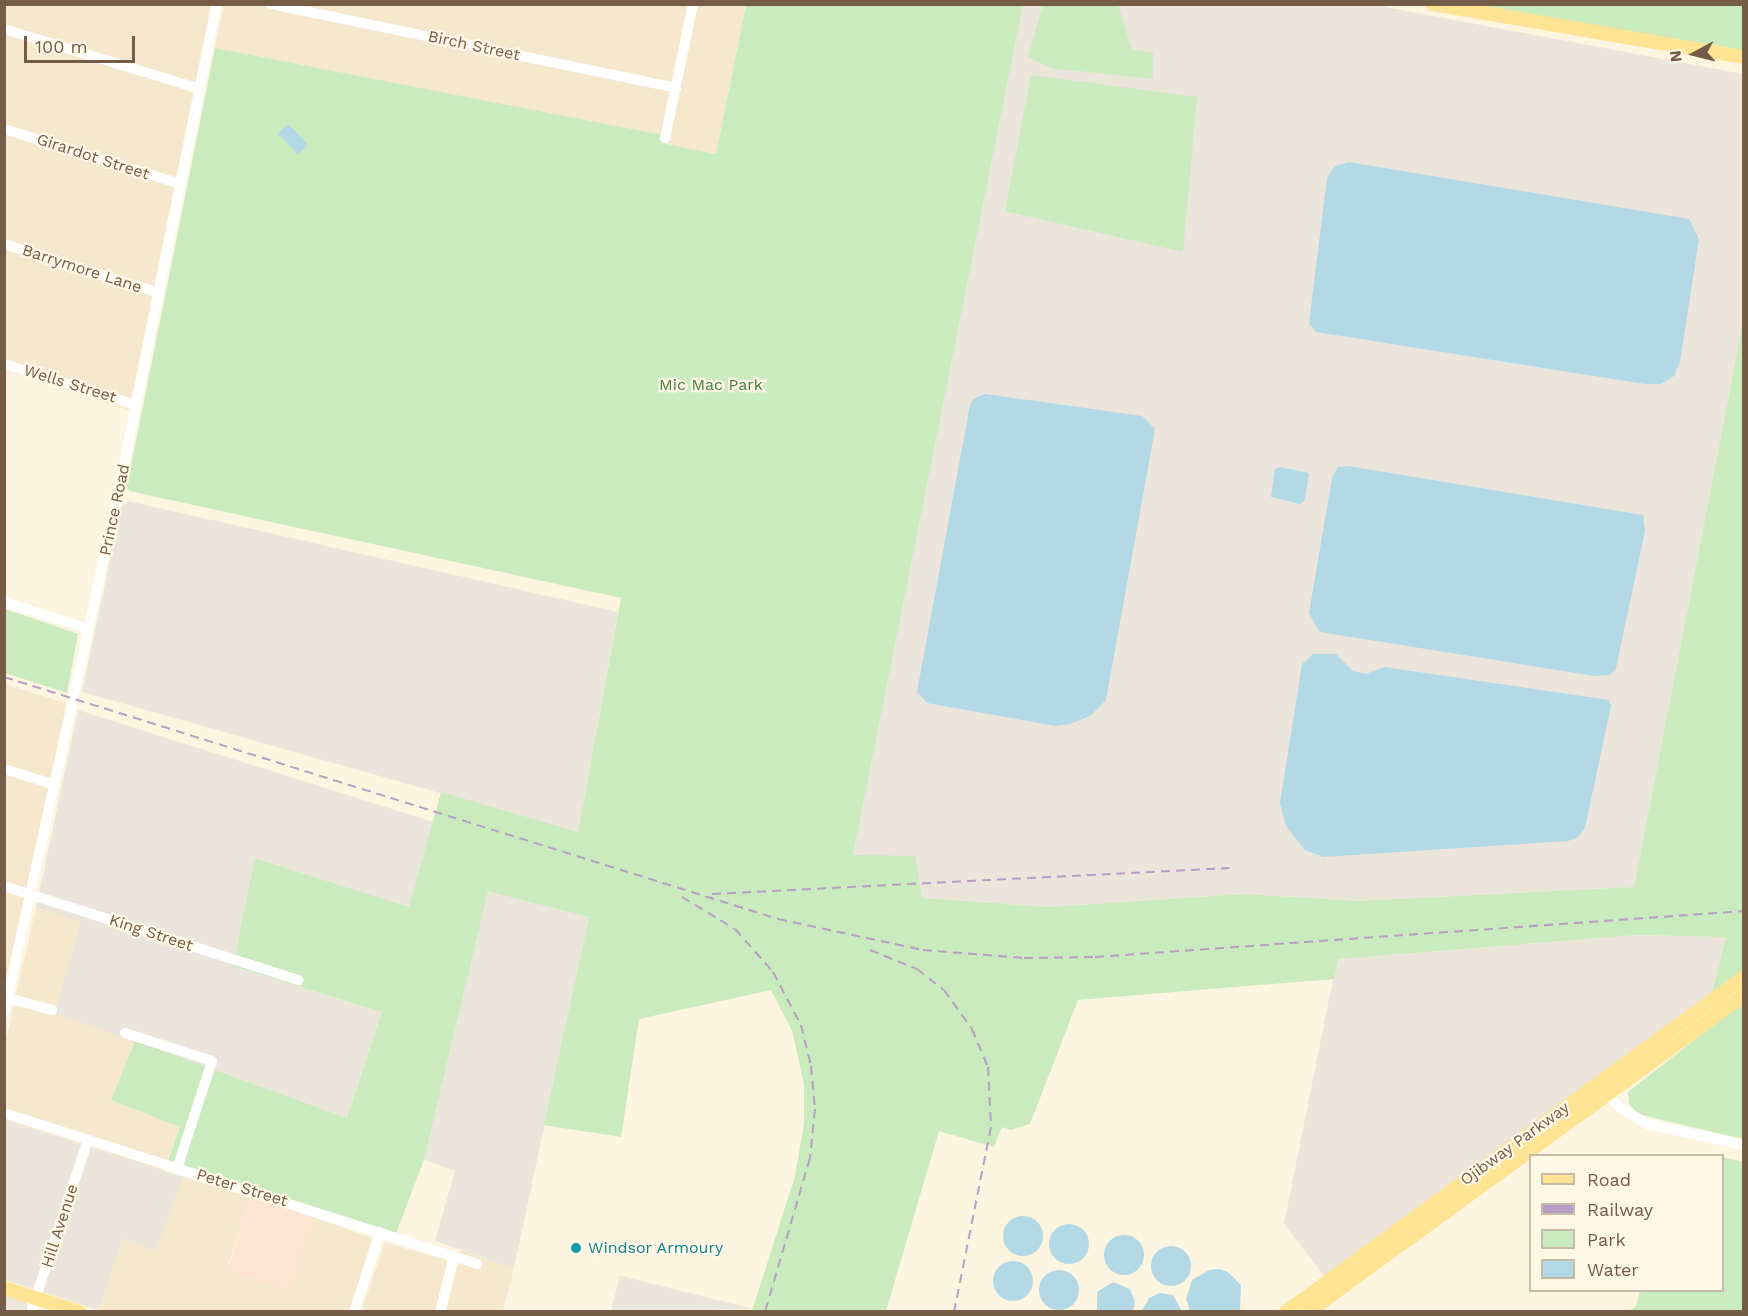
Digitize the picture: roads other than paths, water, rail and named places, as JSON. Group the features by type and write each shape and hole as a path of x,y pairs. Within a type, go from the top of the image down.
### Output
{"main road":[{"path":"1433,4 1743,57"},
{"name":"Ojibway Parkway","path":"1308,1311 1603,1088 1743,977"},
{"name":"Ojibway Parkway","path":"1286,1311 1603,1088 1743,995"},
{"path":"4,1288 34,1305 79,1311"}],"street":[{"name":"Prince Road","path":"4,1013 89,629 217,4"},
{"name":"Birch Street","path":"271,4 676,88"},
{"path":"665,138 693,4"},
{"path":"4,29 200,88"},
{"name":"Girardot Street","path":"4,129 181,184"},
{"name":"Barrymore Lane","path":"4,244 159,293"},
{"name":"Wells Street","path":"4,364 136,405"},
{"path":"4,602 89,629"},
{"path":"4,769 55,785"},
{"name":"King Street","path":"4,886 298,981"},
{"path":"6,998 52,1010"},
{"path":"125,1033 212,1061 177,1168"},
{"path":"1603,1088 1647,1124 1743,1145"},
{"name":"Peter Street","path":"4,1113 478,1264"},
{"name":"Hill Avenue","path":"34,1305 88,1140"},
{"path":"354,1311 380,1232"},
{"path":"440,1311 454,1256"}],"water":[{"path":"288,124 308,145 298,155 278,134"},
{"path":"1349,162 1689,219 1699,239 1680,362 1674,376 1661,384 1645,384 1316,332 1309,323 1327,178 1335,166"},
{"path":"985,394 1142,416 1155,429 1106,700 1090,716 1070,724 1055,726 927,703 917,692 970,405 973,399"},
{"path":"1348,466 1643,515 1645,531 1616,668 1610,675 1595,676 1320,632 1309,613 1332,478 1338,467"},
{"path":"1280,467 1309,473 1305,500 1300,504 1271,497 1275,469"},
{"path":"1313,654 1336,654 1353,671 1366,674 1384,667 1609,700 1611,706 1585,828 1578,837 1568,841 1323,857 1305,850 1286,826 1280,803 1302,664"},
{"path":"1023,1216 1031,1217 1037,1222 1042,1228 1042,1244 1037,1250 1031,1255 1023,1256 1015,1255 1009,1250 1004,1244 1003,1236 1004,1228 1009,1222 1015,1217"},
{"path":"1069,1224 1077,1225 1083,1230 1088,1236 1088,1252 1083,1258 1077,1263 1069,1264 1061,1263 1055,1258 1050,1252 1049,1244 1050,1236 1055,1230 1061,1225"},
{"path":"1124,1235 1132,1236 1138,1241 1143,1247 1143,1263 1138,1269 1132,1274 1124,1275 1116,1274 1110,1269 1105,1263 1104,1255 1105,1247 1110,1241 1116,1236"},
{"path":"1171,1246 1179,1247 1185,1252 1190,1258 1190,1274 1185,1280 1179,1285 1171,1286 1163,1285 1157,1280 1152,1274 1151,1266 1152,1258 1157,1252 1163,1247"},
{"path":"1013,1261 1021,1262 1027,1267 1032,1273 1032,1289 1027,1295 1021,1300 1013,1301 1005,1300 999,1295 994,1289 993,1281 994,1273 999,1267 1005,1262"},
{"path":"1219,1269 1228,1272 1241,1285 1240,1311 1190,1311 1186,1299 1192,1280 1209,1270"},
{"path":"1059,1270 1067,1271 1073,1276 1078,1282 1078,1298 1073,1304 1067,1309 1059,1310 1051,1309 1045,1304 1040,1298 1039,1290 1040,1282 1045,1276 1051,1271"},
{"path":"1113,1282 1130,1289 1135,1302 1133,1311 1097,1311 1097,1292"},
{"path":"1160,1293 1173,1295 1182,1311 1142,1311 1149,1298"}],"railway":[{"path":"4,677 778,919 923,950 1024,958 1095,957 1744,911"},
{"path":"712,894 1229,868"},
{"path":"682,897 735,929 773,972 801,1025 811,1066 815,1109 810,1158 765,1312"},
{"path":"870,950 917,969 944,990 972,1029 988,1067 991,1127 954,1312"}],"place":[{"name":"Windsor Armoury","path":"576,1248"}],"park label":[{"name":"Mic Mac Park","path":"711,385"}]}
